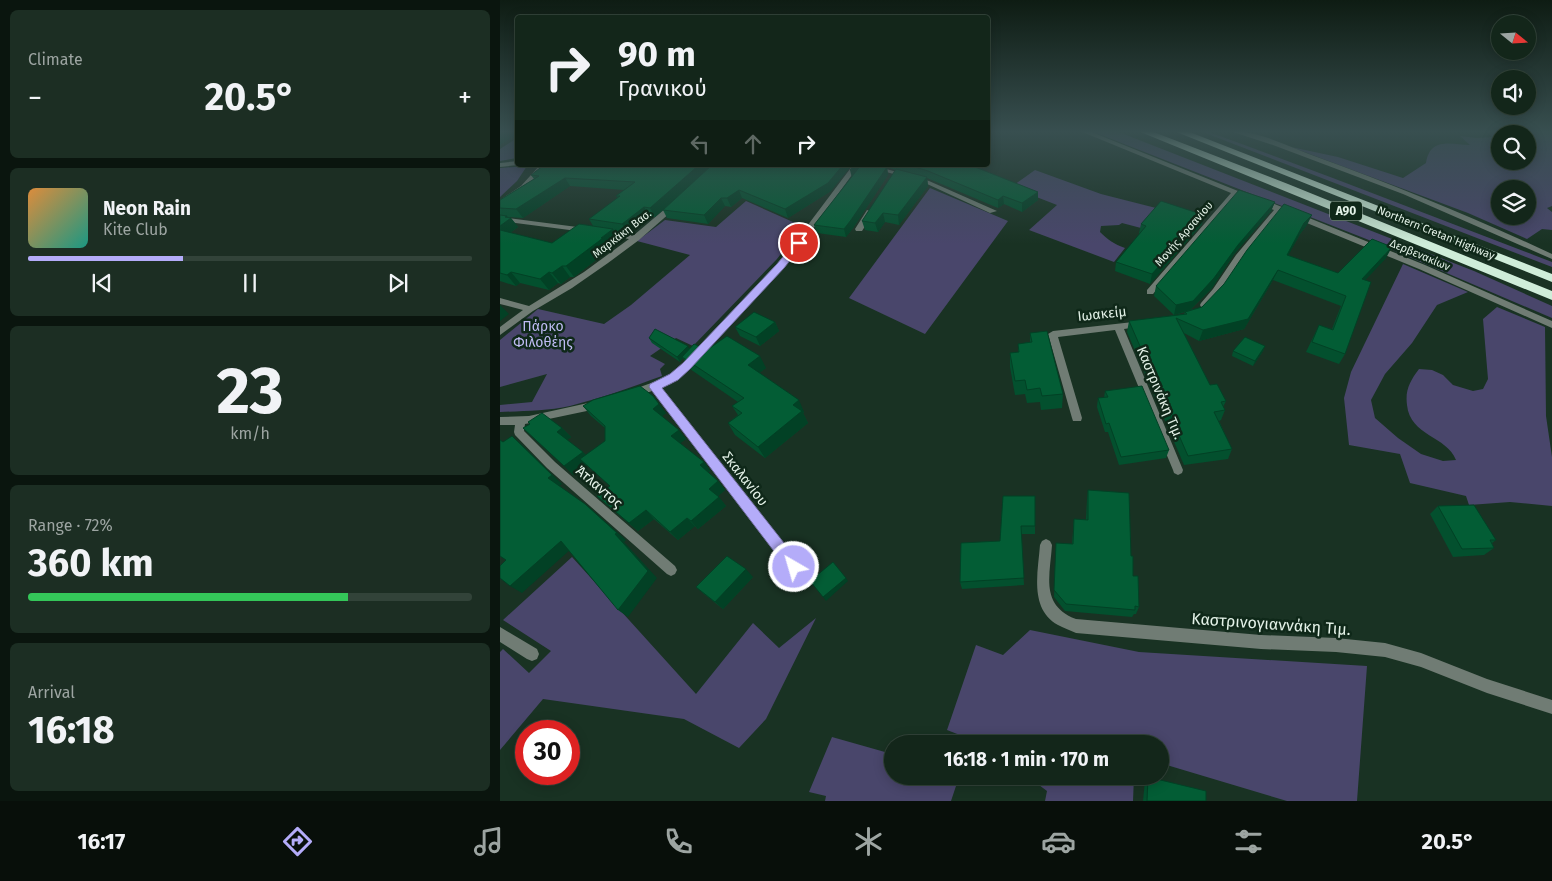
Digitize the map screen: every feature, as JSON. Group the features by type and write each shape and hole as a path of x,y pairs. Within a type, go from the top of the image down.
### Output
{"highway":[{"name":"Northern Cretan Highway","path":"1239,168 1552,296"},
{"name":"Northern Cretan Highway","path":"1275,168 1552,278"}],"street":[{"path":"500,202 523,187 541,168"},
{"path":"625,397 654,387 674,377 686,366 780,266 853,168"},
{"path":"878,168 927,182 993,211"},
{"name":"Δερβενακίων","path":"1177,168 1422,267 1552,324"},
{"path":"1343,168 1491,228 1552,256"},
{"path":"890,181 895,173"},
{"name":"Μονής Αρσανίου","path":"1150,292 1236,192"},
{"name":"Μαρκάκη Βασ.","path":"500,332 530,308 585,277 680,202"},
{"path":"859,229 874,205"},
{"path":"1199,310 1216,291 1239,257 1279,209"},
{"path":"500,219 636,238"},
{"path":"500,301 530,308"},
{"name":"Ιωακείμ","path":"1077,418 1053,334 1150,324"},
{"name":"Καστρινάκη Τιμ.","path":"1118,326 1178,470"},
{"name":"Σκαλανίου","path":"654,387 794,567"},
{"path":"500,421 520,421 555,415 609,402"},
{"name":"Άτλαντος","path":"520,421 519,432 551,465 671,570"},
{"name":"Καστρινογιαννάκη Τιμ.","path":"1046,545 1045,603 1052,614 1065,623 1076,626 1150,633 1385,650 1421,660 1487,686 1552,707"},
{"path":"500,634 532,654"}],"green space":[{"path":"500,168 525,168 517,181 500,197"},
{"path":"1186,168 1212,168 1474,271 1552,306 1552,318 1374,242"},
{"path":"1297,168 1307,168 1552,262 1552,267"},
{"path":"1348,168 1373,168 1403,178 1418,168 1536,170 1536,168 1552,168 1552,206 1547,208 1552,212 1552,230 1542,229 1527,239 1495,225 1536,225 1536,180 1491,180 1491,223"},
{"path":"1035,170 1101,194 1156,208 1141,228 1122,223 1119,225 1101,226 1100,232 1103,235 1125,248 1114,262 1029,230 1057,205 1011,187"},
{"path":"930,188 1008,221 925,334 849,298"},
{"name":"Πάρκο Φιλοθέης","path":"746,201 802,226 777,259 693,346 676,338 650,356 665,364 660,369 662,376 605,396 561,408 500,412 500,405 532,402 547,374 500,387 500,340 538,309 604,324 631,305 690,255 637,241 665,220 716,227"},
{"path":"1403,264 1468,292 1437,305 1412,343 1385,374 1371,400 1375,418 1398,438 1421,454 1443,461 1456,460 1445,446 1421,430 1410,415 1407,395 1409,386 1416,373 1419,369 1432,370 1443,375 1453,385 1473,391 1483,389 1488,379 1483,319 1497,307 1545,327 1546,416 1552,457 1552,506 1510,502 1469,505 1466,496 1410,483 1400,454 1349,445 1344,398 1351,372"},
{"path":"572,557 696,694 753,623 779,648 816,618 766,719 739,748 684,719 543,699 525,720 515,720 515,732 500,750 500,652 503,649 529,673 551,651 503,620"},
{"path":"1030,630 1139,652 1367,666 1357,801 1287,801 1169,766 1169,735 960,735 947,730 976,645 1003,655"},
{"path":"832,737 884,752 884,785 956,785 951,801 825,801 826,796 809,792"},
{"path":"1039,785 1134,785 1133,801 1045,801 1047,791"}],"building":[{"path":"540,168 695,168 650,208 644,207 622,224 589,219 620,196 616,196 635,182 565,178 516,209 500,208 500,200 539,176 531,175"},
{"path":"708,168 840,168 828,183 785,209 739,190 727,198 721,198 704,215 663,210"},
{"path":"858,168 886,168 844,229 814,225"},
{"path":"919,168 979,168 1038,192 1022,203 1003,196 998,200"},
{"path":"896,169 927,177 898,215 883,213 875,223 862,221"},
{"path":"1239,190 1275,202 1238,245 1214,278 1193,301 1176,305 1156,286"},
{"path":"1161,201 1204,215 1152,274 1116,262 1146,226 1141,224"},
{"path":"1284,204 1312,215 1304,223 1287,255 1338,273 1372,239 1392,247 1362,279 1371,282 1345,354 1312,342 1319,325 1333,330 1346,296 1278,270 1248,319 1203,330 1176,318 1210,385 1217,384 1226,401 1221,402 1225,410 1214,412 1232,449 1188,456 1129,321 1187,314 1185,312 1202,307 1224,284 1247,250"},
{"path":"500,215 507,216 505,217 511,218 500,226"},
{"path":"579,224 613,229 566,266 562,266 552,273 549,272 540,279 511,272 507,275 500,273 500,230 552,243"},
{"path":"754,312 775,322 756,337 735,327"},
{"path":"655,329 688,346 677,357 649,338"},
{"path":"1047,331 1063,394 1042,396 1040,388 1027,390 1025,380 1015,381 1010,353 1019,352 1018,344 1032,342 1030,333"},
{"path":"727,336 760,356 748,365 799,400 793,405 802,411 758,447 728,423 742,413 732,406 744,398 682,357 694,344 707,350"},
{"path":"1245,337 1265,346 1255,361 1233,351"},
{"path":"640,386 653,396 659,404 653,409 679,430 671,436 704,462 700,465 718,481 709,489 719,497 691,521 687,518 670,532 646,510 629,523 597,496 610,486 580,459 605,441 605,426 583,406 593,400"},
{"path":"1142,386 1169,450 1121,457 1109,423 1106,424 1098,398 1108,397 1105,391"},
{"path":"542,413 562,428 557,432 583,452 564,466 523,428 530,424 528,422"},
{"path":"512,436 552,475 548,478 585,504 617,533 615,534 648,571 618,610 561,541 510,586 500,578 500,566 506,560 500,556 500,440 503,442"},
{"path":"1088,490 1129,493 1133,576 1138,576 1139,607 1135,606 1135,610 1066,604 1054,590 1056,543 1073,544 1074,519 1088,520"},
{"path":"1003,496 1035,496 1035,526 1021,526 1024,578 960,582 961,543 1000,541"},
{"path":"1474,505 1496,540 1490,540 1494,548 1462,549 1438,506"},
{"path":"727,556 746,569 715,602 696,587"},
{"path":"833,562 846,578 823,597 810,581"},
{"path":"1169,782 1206,791 1206,801 1147,801 1148,785 1169,785"}],"route":[{"path":"794,567 654,387 668,381 686,366 780,266 799,243"}]}
